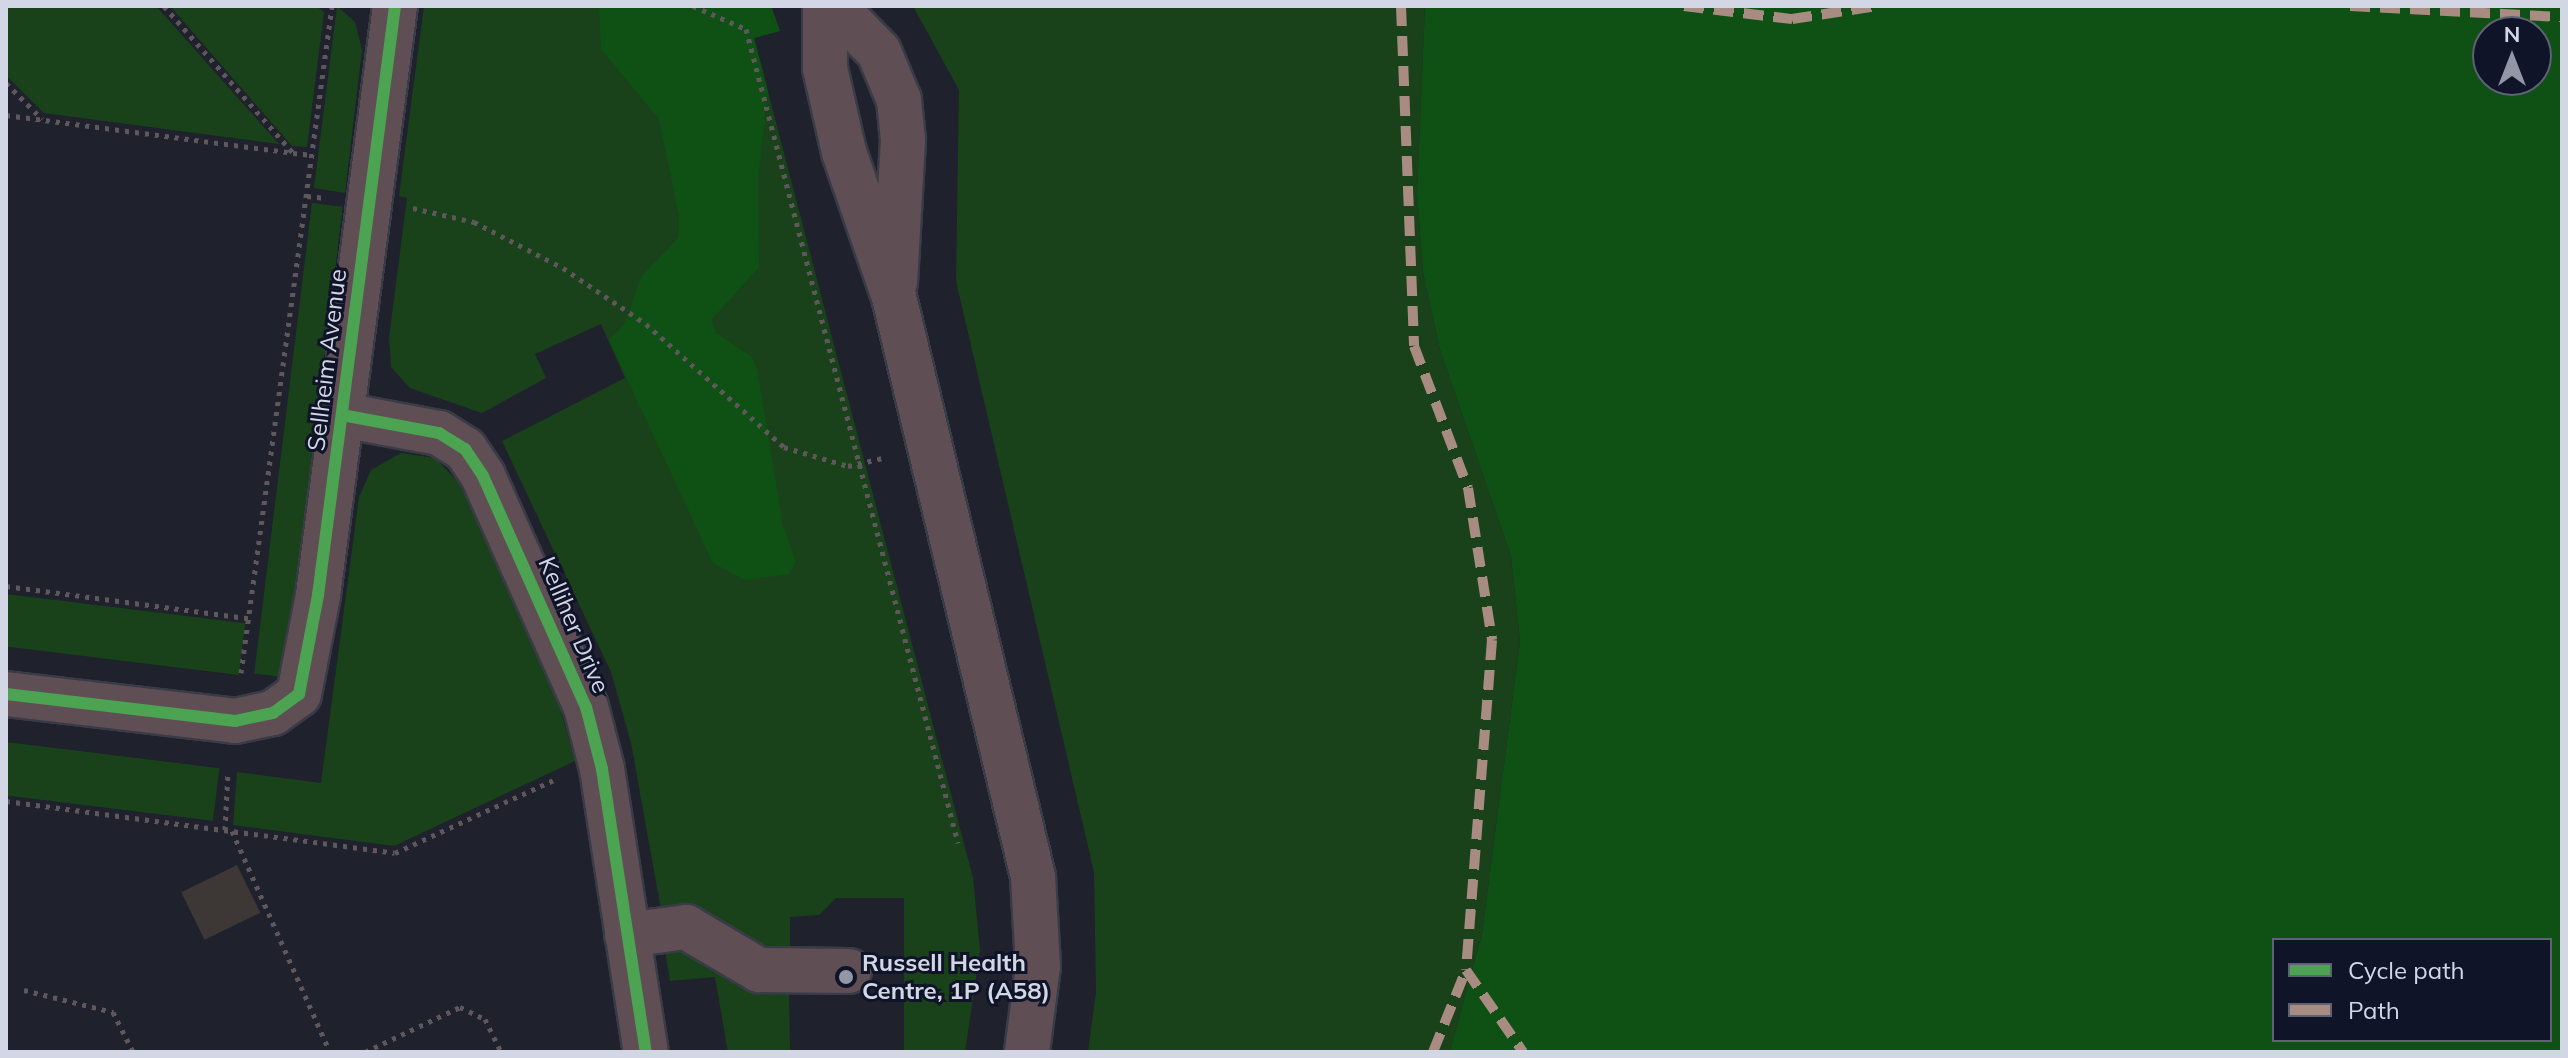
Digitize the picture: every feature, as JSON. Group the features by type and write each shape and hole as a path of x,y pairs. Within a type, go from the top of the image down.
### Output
{"street":[{"name":"Sellheim Avenue","path":"6,694 226,721 280,710 299,694 306,675 395,6"},
{"path":"825,6 824,58 837,122 859,205 894,297 1033,877 1038,966 1027,1052"},
{"path":"834,6 879,52 899,100 903,140 894,297"},
{"name":"Kelliher Drive","path":"342,415 439,433 465,449 483,476 586,707 646,1052"},
{"path":"627,935 686,927 759,970 849,971"}],"path":[{"path":"164,6 293,153"},
{"path":"241,674 252,619 332,6"},
{"path":"693,6 746,29 958,843"},
{"path":"6,83 43,120"},
{"path":"6,115 313,155"},
{"path":"402,207 474,222 547,257 646,324 779,444 814,459 860,464 930,446"},
{"path":"6,586 252,619"},
{"path":"228,771 228,830 330,1052"},
{"path":"6,801 395,853 565,776"},
{"path":"24,990 46,1000 113,1012 133,1052"},
{"path":"365,1052 460,1007 485,1019 501,1052"}],"green space":[{"path":"6,6 156,6 279,144 44,113 6,75"},
{"path":"170,6 316,6 324,12 307,147 292,146"},
{"path":"337,6 355,22 362,50 345,193 314,188"},
{"path":"424,6 771,6 780,31 754,38 973,878 980,950 965,1052 904,1052 904,898 836,898 819,915 790,917 790,961 662,915 631,743 611,672 502,441 625,378 601,324 535,354 546,378 482,413 410,388 391,367 389,338 407,198 399,196"},
{"path":"599,6 771,6 780,31 754,38 768,91 758,178 759,267 711,320 716,333 752,357 757,369 783,526 796,562 789,574 745,580 713,563 609,340 626,322 641,277 679,237 679,216 659,119 601,49"},
{"path":"913,6 1425,6 1417,193 1423,273 1440,350 1511,556 1520,641 1482,934 1450,1052 1088,1052 1096,992 1094,872 956,281 959,90"},
{"path":"1425,6 2562,6 2562,1052 1450,1052 1482,934 1520,641 1511,556 1440,350 1423,273 1417,193"},
{"path":"312,203 343,207 285,677 254,673"},
{"path":"401,453 435,458 461,485 555,690 575,761 394,846 233,825 237,772 321,783 359,497 371,470"},
{"path":"6,594 245,623 239,675 6,646"},
{"path":"6,742 219,768 213,821 6,795"},
{"path":"670,941 789,985 790,1052 728,1052 715,977 670,981 664,944"}],"building":[{"path":"237,865 260,913 205,940 181,892"}],"marked path":[{"path":"1401,6 1414,346 1468,488 1492,640 1466,970 1523,1052"},
{"path":"1684,6 1792,19 1877,6"},
{"path":"2350,6 2562,17"},
{"path":"1433,1052 1466,970"}],"cycle path":[{"path":"6,694 235,721 273,713 299,694 318,595 395,6"},
{"path":"342,415 439,433 465,449 483,476 586,707 602,769 646,1052"}],"place":[{"name":"Russell Health Centre, 1P (A58)","path":"846,977"}]}
